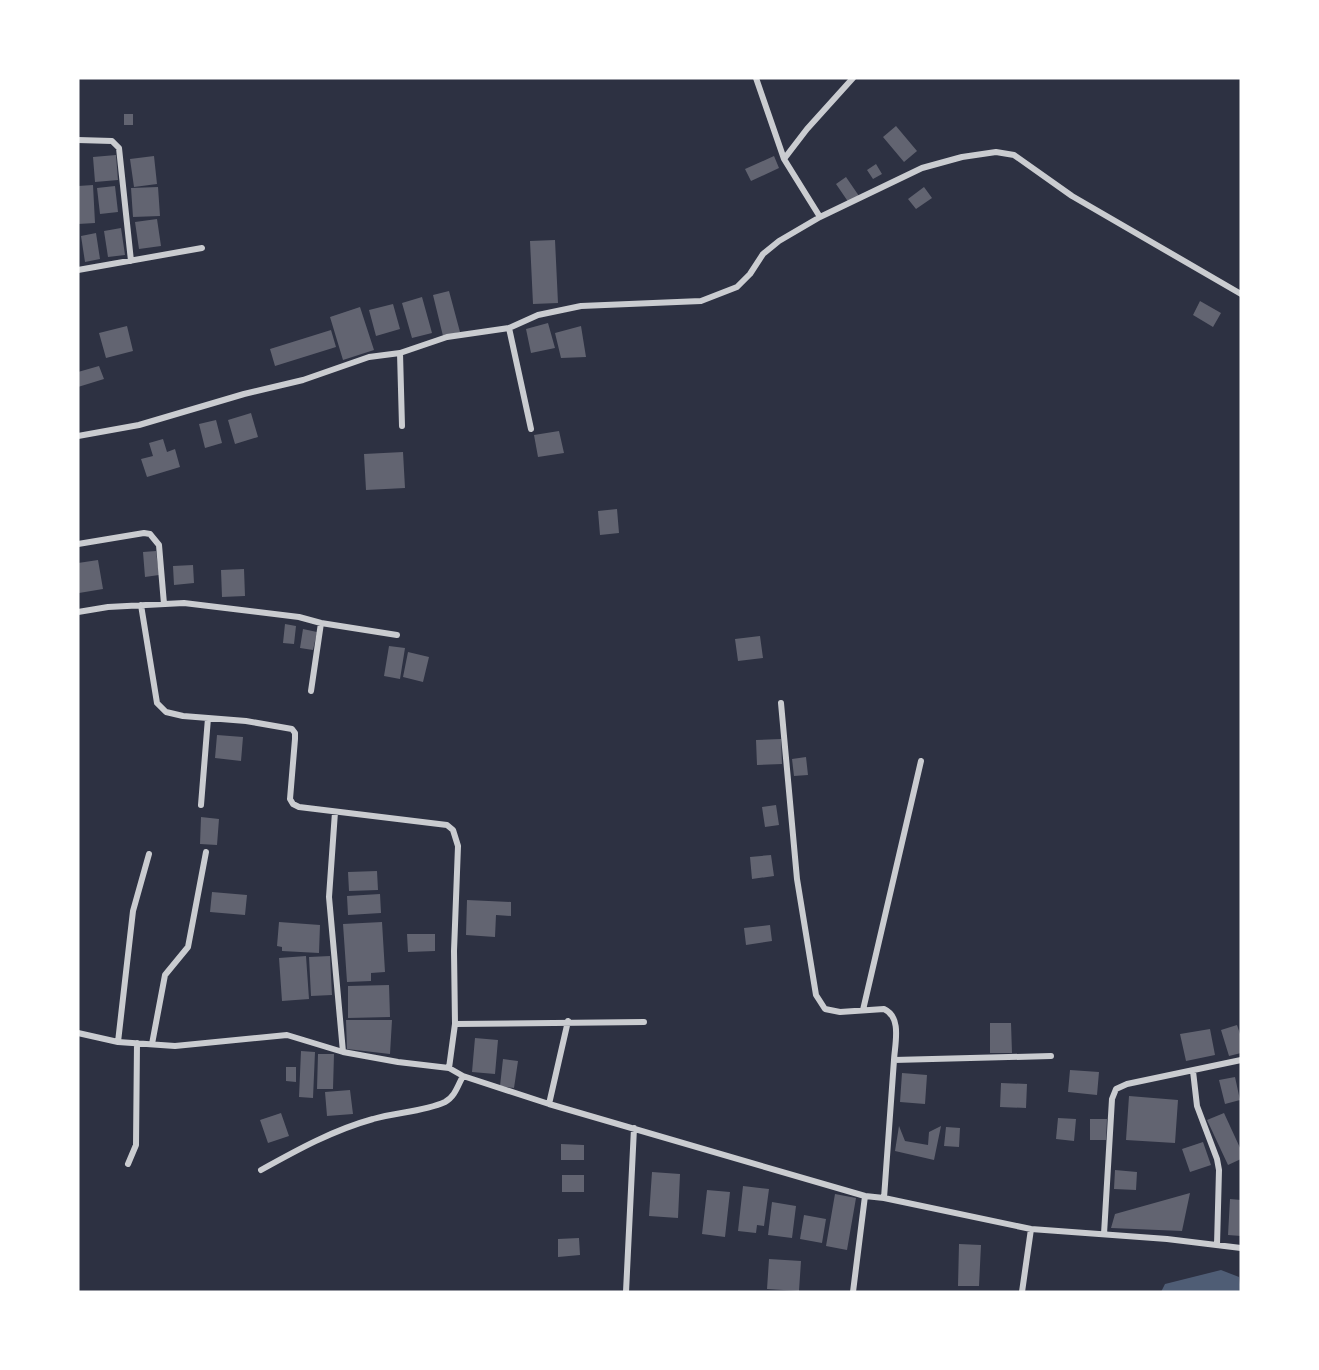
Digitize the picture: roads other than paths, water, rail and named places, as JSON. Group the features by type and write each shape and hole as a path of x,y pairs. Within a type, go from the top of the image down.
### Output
{"street":[{"path":"756,78 784,159 820,217"},
{"path":"784,159 807,129 853,78"},
{"path":"78,140 112,141 119,148 131,261"},
{"path":"78,436 139,425 244,394 303,380 369,357 400,353 447,337 509,328 538,315 581,306 701,301 737,287 750,274 763,254 779,241 820,217 922,168 962,157 996,152 1014,154 1072,195 1241,294"},
{"path":"78,270 202,248"},
{"path":"509,328 531,429"},
{"path":"400,353 402,426"},
{"path":"78,544 144,533 150,534 159,545 164,604"},
{"path":"78,612 184,603 299,616 321,623 397,635"},
{"path":"141,605 157,703 166,712 183,716 246,721 292,729 295,733 290,799 293,804 299,807 335,812 447,825 453,830 458,846 454,951 455,1024 449,1068"},
{"path":"311,691 321,623"},
{"path":"781,703 797,879 816,995 825,1009 840,1012 884,1009 890,1011 896,1021 884,1198"},
{"path":"201,805 208,718"},
{"path":"863,1010 921,761"},
{"path":"335,812 329,897 343,1052"},
{"path":"152,1044 165,975 188,947 206,852"},
{"path":"118,1042 133,911 149,854"},
{"path":"455,1024 568,1021 644,1022"},
{"path":"549,1104 568,1021"},
{"path":"78,1033 118,1042 175,1046 287,1035 343,1052 449,1068 462,1076 549,1104 865,1196 1031,1229 1167,1239 1241,1248"},
{"path":"128,1164 136,1145 137,1043"},
{"path":"894,1060 1051,1056"},
{"path":"1104,1234 1112,1099 1116,1089 1127,1084 1241,1060"},
{"path":"1193,1071 1197,1106 1219,1170 1217,1245"},
{"path":"261,1170 318,1139 374,1118 417,1110 446,1101 453,1095 462,1076"},
{"path":"626,1292 634,1128"},
{"path":"853,1292 865,1196"},
{"path":"1022,1292 1031,1229"}],"water":[{"path":"1221,1270 1239,1277 1241,1292 1161,1292 1165,1284"}]}
